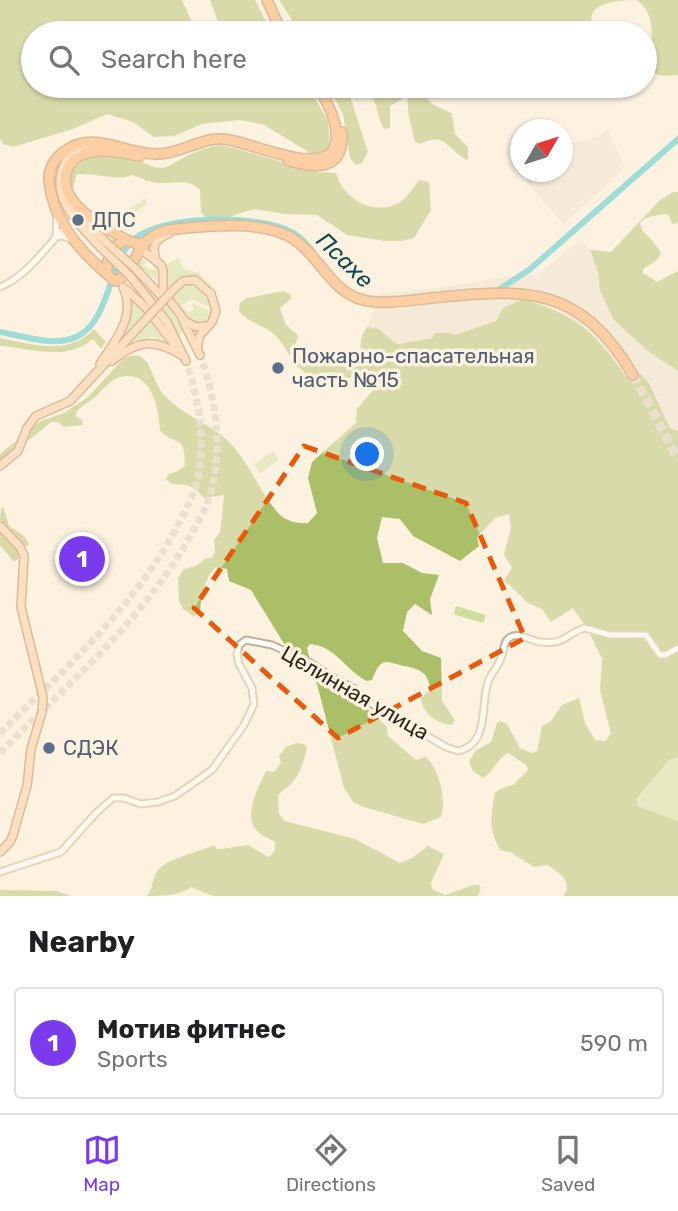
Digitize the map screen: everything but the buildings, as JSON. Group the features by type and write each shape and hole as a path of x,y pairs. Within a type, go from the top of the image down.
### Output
{"highway":[{"path":"267,0 277,21"},
{"path":"273,0 283,21"},
{"path":"135,246 124,278 119,284 75,243 64,229 50,190 50,172 60,155 72,147 89,142 107,142 143,152 164,154 220,138 304,159 323,158 332,152 337,138 334,121 323,98"},
{"path":"135,246 92,219 68,192 66,174 70,165 83,154 99,150 158,159 221,143 301,164 324,165 338,155 341,149 340,120 330,98"},
{"path":"107,274 107,260 118,244 135,246 159,233 186,228 245,226 267,229 283,233 302,245 336,285 362,300 420,299 496,292 535,295 568,306 611,342 633,376"},
{"path":"95,263 107,260"}],"main road":[{"path":"143,152 104,145 88,147 69,158 62,168 60,185 64,202 76,220 136,269 189,325 206,326"},
{"path":"68,192 76,211 167,322 184,358"},
{"path":"156,260 153,250 157,240 186,228"},
{"path":"0,467 18,451 27,428 36,416 66,403 90,380 147,318 174,289 189,279 206,288 215,303 216,311 212,322 200,335 199,352 178,313 163,292 163,268 135,246"},
{"path":"119,284 147,309 184,358"},
{"path":"90,380 128,314 129,302 119,284"},
{"path":"90,380 134,345 169,348 184,358"},
{"path":"0,526 20,547 24,556 21,585 23,615 41,687 43,706 31,749 27,786 13,835 0,852"}],"street":[{"path":"56,237 57,213"},
{"path":"0,287 8,284 27,268 64,229"},
{"path":"56,237 63,236 75,243"},
{"name":"Целинная улица","path":"0,872 61,852 113,798 124,798 139,804 158,802 179,794 212,770 244,725 254,704 252,688 239,664 237,654 239,645 246,640 272,645 311,663 355,689 372,704 446,747 458,751 468,747 479,735 487,683 502,656 506,640 512,636 557,642 585,628 610,635 646,635 660,655 678,648"}],"highlighted area":[{"path":"304,446 466,503 525,638 338,738 194,608"}],"shaded area":[{"path":"608,130 625,168 563,224 527,182 573,182 573,143 598,136"},
{"path":"581,240 590,250 598,272 600,291 649,352 678,371 678,431 671,429 649,382 641,374 626,376 600,342 581,324 556,309 523,299 503,308 496,321 455,335 450,333 410,343 394,342 379,329 367,327 379,294 538,274"}],"green space":[{"path":"0,0 182,0 192,21 21,21 21,98 315,98 328,121 330,147 326,152 312,154 264,125 240,120 202,124 174,136 154,137 133,122 107,114 73,129 13,147 3,144 0,139"},
{"path":"210,0 255,0 266,21 218,21"},
{"path":"279,0 632,0 600,6 592,15 592,21 292,20"},
{"path":"636,0 678,0 678,75 657,74 657,21 650,21 643,5"},
{"path":"334,98 351,98 368,152 362,163 356,165 350,158 343,114"},
{"path":"373,98 402,98 390,106 390,128 384,129"},
{"path":"407,98 428,98 435,106 452,114 455,134 468,147 468,159 440,140 420,144 415,142"},
{"path":"222,145 319,172 336,173 350,195 373,207 392,206 407,196 419,180 429,182 431,210 414,238 385,241 347,235 317,215 254,209 219,220 206,217 201,213 200,190 186,183 157,183 132,175 121,177 77,174 72,191 74,168 94,156 117,155 164,168 198,151"},
{"path":"678,192 678,223 672,224 666,214 643,220 640,224 661,254 656,261 643,269 643,273 657,282 678,271 678,371 649,352 614,320 600,291 598,272 590,250 611,252 660,200"},
{"path":"146,198 146,204 117,228 91,214 92,212 112,220"},
{"path":"139,257 147,262 144,265 149,269 155,270 153,264 157,267 158,281 139,266"},
{"path":"178,258 184,269 199,273 216,291 214,293 202,282 191,277 180,279 166,289 165,265"},
{"path":"136,275 165,303 186,331 177,335"},
{"path":"190,284 200,289 211,305 207,306 191,299 182,306 189,313 194,309 191,304 193,303 214,313 202,324 190,320 170,296 181,286"},
{"path":"283,291 291,295 291,299 280,308 286,325 297,334 296,353 302,361 312,365 328,361 350,369 364,364 361,345 367,327 379,329 399,344 432,338 435,333 455,335 496,321 503,308 523,299 558,312 583,327 626,376 641,374 649,383 670,428 678,431 678,757 669,760 636,799 638,806 678,821 678,896 563,896 567,886 560,874 547,865 534,867 510,852 500,850 496,842 491,822 495,793 513,785 528,770 526,765 508,753 483,778 473,771 469,762 475,751 491,742 497,723 501,721 507,724 520,748 532,753 537,751 542,726 551,721 562,705 579,698 585,723 595,740 605,741 611,734 600,690 602,659 573,608 551,622 542,609 528,603 504,580 512,568 504,555 511,528 509,514 495,518 477,537 479,546 460,561 413,536 400,519 382,517 377,538 383,563 403,563 422,573 439,575 430,599 432,615 415,604 407,612 403,631 422,651 441,658 442,701 455,720 452,725 436,720 424,708 421,698 430,690 428,679 419,670 385,662 379,666 372,680 367,681 327,649 310,644 307,648 311,664 337,681 387,727 388,736 416,760 425,757 434,768 440,785 443,810 441,817 423,824 353,802 344,788 317,684 283,642 251,590 229,581 227,569 216,567 204,588 200,613 194,616 183,609 179,601 178,578 184,569 211,558 215,552 214,540 220,532 224,495 204,498 191,487 171,483 166,479 169,474 185,466 182,445 160,431 152,393 140,379 131,376 116,378 77,411 76,416 82,420 83,425 64,427 58,422 51,422 32,438 17,444 12,452 0,461 0,454 41,421 64,413 88,397 123,359 132,355 139,356 149,366 164,395 233,446 279,514 292,522 308,523 317,513 308,478 312,462 356,423 357,409 374,389 364,374 329,379 303,371 275,335 239,311 240,303 247,298"},
{"path":"132,299 147,312 110,355 130,322"},
{"path":"149,320 170,345 156,342 156,338 149,337 148,343 125,347"},
{"path":"94,329 106,342 101,349 93,339 82,346 60,352 0,346 0,338 37,345 62,346 84,338"},
{"path":"273,451 279,460 260,473 254,464"},
{"path":"3,507 9,526 24,537 29,546 24,546 0,520"},
{"path":"0,532 18,550 18,559 14,562 0,545"},
{"path":"456,606 486,615 483,623 456,615"},
{"path":"296,743 304,744 307,748 298,775 278,795 279,814 285,821 355,839 400,863 428,846 444,854 431,883 432,889 445,895 479,885 481,888 478,896 213,896 191,887 176,894 147,896 156,873 162,866 215,845 216,849 221,849 248,845 268,857 272,855 275,842 256,830 252,824 252,808 266,771 274,772 281,763 279,756 286,747"},
{"path":"678,757 678,821 637,806 636,799 669,759"},
{"path":"0,890 57,891 71,896 0,896"}],"waterway":[{"name":"Псахе","path":"495,292 529,270 678,139"},
{"name":"Псахе","path":"0,332 50,341 78,336 96,319 122,254 129,244 142,234 161,227 208,220 257,222 292,232 312,250"}],"tunnel":[{"path":"0,753 105,648 154,592 202,515 212,488 217,430 211,391 200,355"},
{"path":"0,733 117,613 158,560 175,531 193,495 200,467 198,406 186,361"},
{"path":"633,375 678,459"}],"place":[{"name":"ДПС","path":"78,220"},
{"name":"Пожарно-спасательная часть №15","path":"278,368"},
{"name":"Мотив фитнес","path":"82,559"},
{"name":"СДЭК","path":"49,748"}]}
